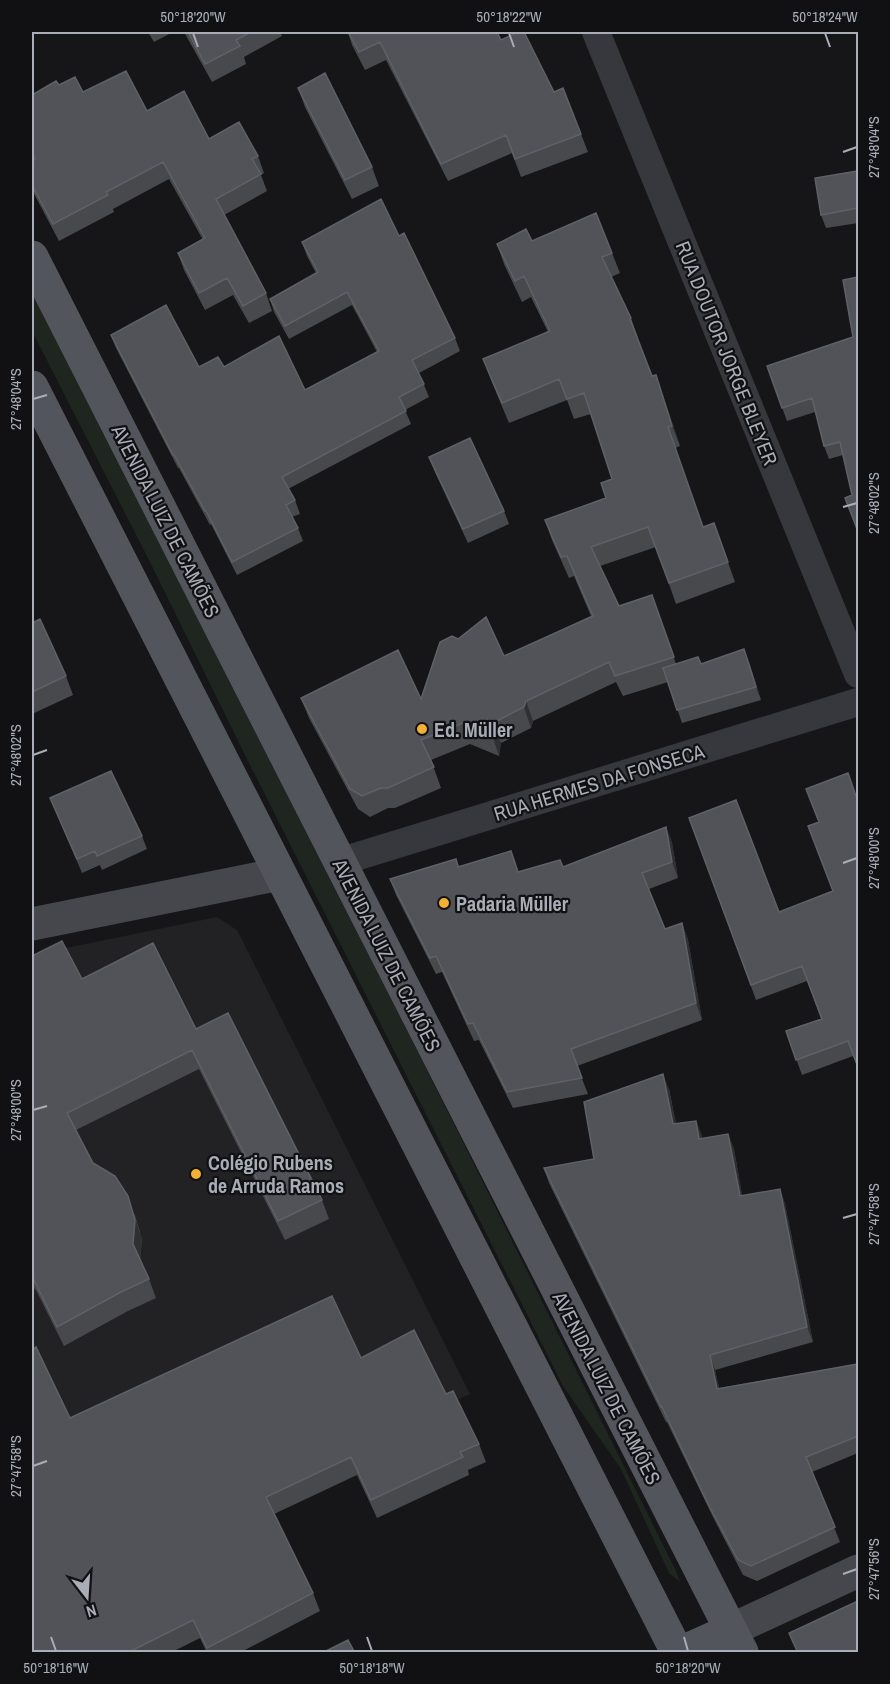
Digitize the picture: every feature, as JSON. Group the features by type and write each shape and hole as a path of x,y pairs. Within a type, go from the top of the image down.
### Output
{"main road":[{"name":"AVENIDA LUIZ DE CAMÕES","path":"32,257 736,1641"},
{"path":"32,387 677,1653"},
{"path":"682,1653 736,1641"}],"street":[{"name":"RUA DOUTOR JORGE BLEYER","path":"596,32 858,674"},
{"name":"RUA HERMES DA FONSECA","path":"339,862 858,702"},
{"path":"32,924 280,874"},
{"path":"736,1641 858,1571"}],"shaded area":[{"path":"32,286 457,1130 680,1582 669,1573 621,1469 563,1386 32,331"},
{"name":"Colégio Rubens de Arruda Ramos","path":"217,917 237,930 470,1394 32,1603 32,955"}],"building":[{"path":"188,32 251,32 236,40 240,46 205,64"},
{"path":"348,32 497,32 501,40 518,32 524,32 554,92 563,88 581,134 515,159 506,135 441,164 380,42 359,52"},
{"path":"126,71 147,111 184,91 209,139 239,122 258,156 252,159 261,174 216,199 266,293 243,306 227,278 199,293 178,253 205,238 163,162 106,192 108,195 53,224 32,185 32,161 35,159 32,153 32,95 56,81 59,85 75,77 83,92"},
{"path":"325,73 372,167 345,180 298,88"},
{"path":"858,171 858,208 821,215 815,178"},
{"path":"381,199 399,236 404,233 455,338 412,360 424,384 399,397 406,411 282,477 295,500 286,505 298,528 232,562 111,335 166,305 199,367 218,357 224,367 279,336 305,390 379,351 347,292 285,326 270,299 318,272 302,242"},
{"path":"596,213 612,253 602,257 631,318 652,376 656,375 672,426 668,427 703,527 714,523 728,562 669,583 648,527 591,547 619,606 652,595 674,657 615,676 609,662 526,701 524,707 493,723 492,735 463,723 421,740 434,767 388,788 381,788 362,796 350,789 301,698 398,650 421,699 440,642 452,636 458,639 486,617 504,656 593,616 567,556 561,557 545,520 606,498 601,483 612,479 584,393 567,399 559,379 502,403 483,359 550,331 524,276 515,281 497,244 526,229 532,241"},
{"path":"858,277 858,531 845,498 852,495 840,442 824,446 812,398 782,408 767,366 853,337 843,280"},
{"path":"470,438 504,511 463,529 429,457"},
{"path":"40,619 66,676 32,692 32,623"},
{"path":"744,649 756,687 677,710 663,668 698,657 701,664"},
{"path":"111,771 142,836 97,856 95,851 77,859 50,798"},
{"path":"848,773 858,802 858,1067 848,1041 796,1060 786,1031 822,1019 802,966 751,985 689,818 736,800 779,912 833,891 808,826 819,822 806,789"},
{"path":"666,827 672,862 642,873 665,929 682,923 696,1003 571,1049 582,1078 507,1092 473,1023 468,1024 436,956 430,958 390,879 456,859 458,867 511,851 518,872 560,860 563,867"},
{"path":"62,941 82,979 153,943 196,1029 228,1013 322,1200 278,1221 192,1050 67,1113 93,1163 115,1176 128,1196 135,1220 133,1244 149,1279 57,1327 32,1276 32,956"},
{"path":"663,1074 673,1124 696,1121 699,1139 728,1134 740,1196 780,1189 807,1327 710,1355 717,1389 858,1364 858,1436 806,1457 835,1527 751,1566 738,1560 707,1502 544,1168 594,1159 584,1102"},
{"path":"332,1296 361,1358 414,1330 446,1394 453,1391 479,1444 460,1452 463,1457 371,1500 351,1457 266,1497 313,1593 207,1648 193,1620 127,1653 32,1653 32,1350 36,1347 70,1418"},
{"path":"858,1601 858,1653 798,1653 789,1633"},
{"path":"348,1640 355,1653 322,1653"}],"place":[{"name":"Ed. Müller","path":"422,729"},
{"name":"Padaria Müller","path":"444,903"},
{"name":"Colégio Rubens de Arruda Ramos","path":"196,1174"}]}
